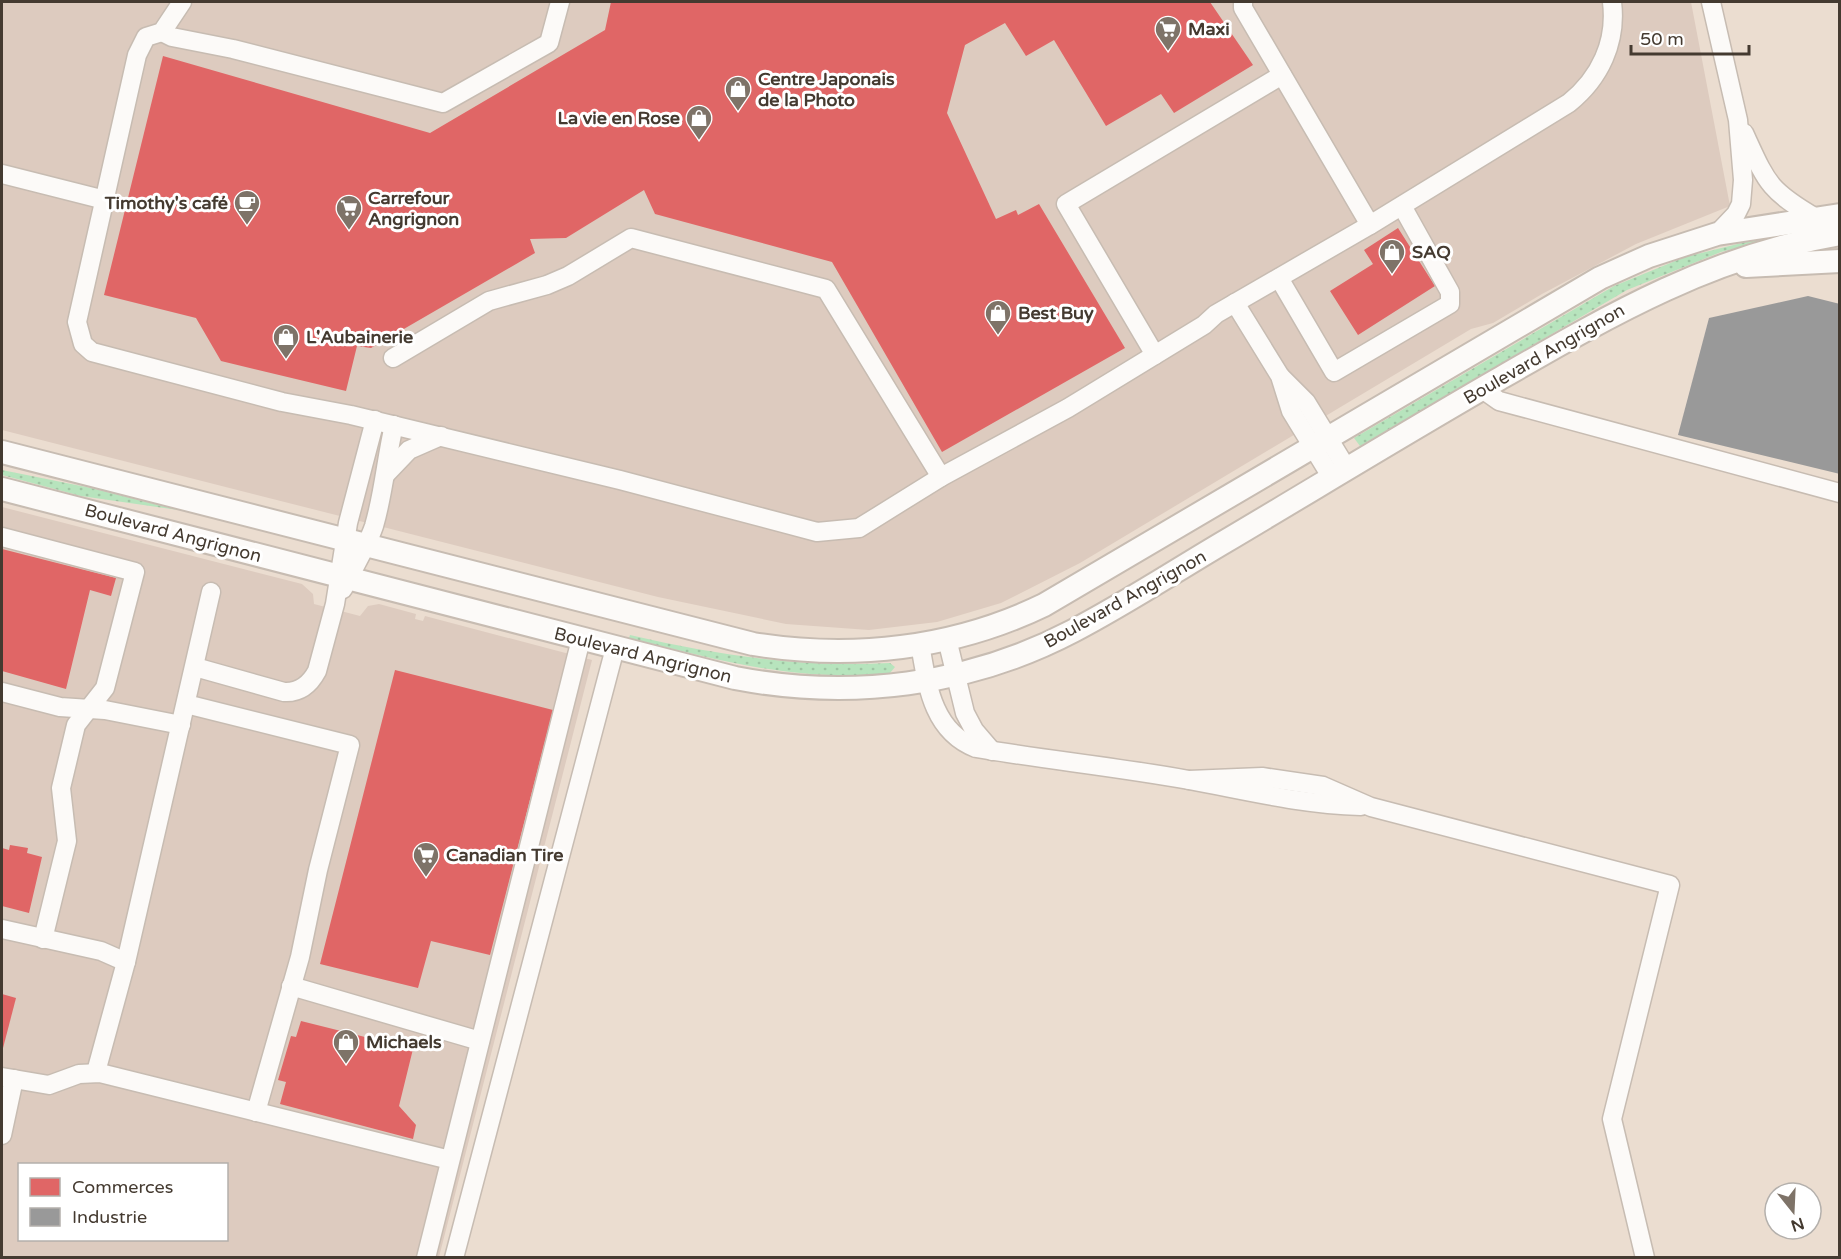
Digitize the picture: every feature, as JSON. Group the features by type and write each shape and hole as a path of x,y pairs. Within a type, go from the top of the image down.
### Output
{"main road":[{"name":"Boulevard Angrignon","path":"2,452 753,644 834,652 871,651 947,639 1003,622 1044,605 1600,278 1650,256 1717,234 1839,215"},
{"name":"Boulevard Angrignon","path":"2,489 735,678 786,686 840,689 926,682 1017,656 1072,632 1610,314 1659,290 1718,267 1792,243 1839,234"},
{"path":"1718,267 1839,261"}],"street":[{"path":"182,2 162,32 146,38 136,55 111,159 105,200 77,322 83,344 92,352 282,402 375,420 620,480 817,532 860,528 941,477 1068,408 1235,303 1402,206 1577,97 1596,74 1605,57 1612,28 1612,2"},
{"path":"162,32 172,37 233,49 443,103 549,43 560,2"},
{"path":"1243,2 1243,8 1370,225"},
{"path":"1711,2 1738,120 1743,175 1742,199 1736,214 1717,234"},
{"path":"1155,355 1066,204 1282,75"},
{"path":"1738,120 1766,182 1786,200 1816,218"},
{"path":"2,174 105,200"},
{"path":"1279,278 1334,372 1440,310 1450,304 1452,299 1450,292 1402,206"},
{"path":"393,358 489,301 547,285 568,276 631,238 826,289 941,477"},
{"path":"1235,303 1280,376 1291,411 1321,442 1339,473"},
{"path":"1482,388 1499,401 1839,493"},
{"path":"195,667 284,692 299,690 313,680 355,542 375,420"},
{"path":"355,542 373,528 386,474 387,456 394,425"},
{"path":"386,474 410,450 441,436"},
{"path":"2,537 135,572 105,688 76,725 61,788 68,835 43,939"},
{"path":"96,1072 126,962 211,592"},
{"path":"426,1257 581,639"},
{"path":"947,639 970,724 992,751"},
{"path":"920,644 926,682 936,711 958,738 976,748 1189,780 1257,796 1315,805 1371,807 1670,885 1612,1119 1645,1257"},
{"path":"454,1257 615,648"},
{"path":"2,692 60,707 105,710 181,726"},
{"path":"186,704 350,746 291,986 256,1112"},
{"path":"2,929 101,951 126,962"},
{"path":"291,986 480,1041"},
{"path":"2,1135 8,1078 49,1085 79,1074 96,1072 450,1160"}],"shaded area":[{"name":"Carrefour Angrignon","path":"2,2 1691,2 1730,206 1636,244 1493,323 1471,329 1080,563 1001,603 937,622 869,630 786,624 658,597 2,430"},
{"path":"2,507 302,584 313,594 314,604 360,616 368,606 379,604 416,614 415,619 423,621 425,616 592,660 439,1257 2,1257"}],"green space":[{"path":"1774,235 1774,238 1721,252 1627,290 1360,446 1354,438 1614,286 1685,257"},
{"path":"2,470 91,488 178,510 81,496 2,475"},
{"path":"630,635 695,649 792,662 890,663 895,667 890,673 856,675 790,672 758,668 694,654 629,638"}],"building: Commerces":[{"name":"Carrefour Angrignon","path":"611,2 1210,2 1253,65 1174,113 1161,94 1106,126 1054,40 1026,56 1005,23 965,45 947,113 996,219 1016,210 1018,215 1039,204 1125,348 942,452 832,262 655,214 644,190 566,238 530,239 535,253 371,348 357,346 346,391 221,361 196,318 104,295 163,56 430,133 605,30"},
{"name":"SAQ","path":"1398,228 1435,286 1358,335 1330,291 1373,264 1364,250"},
{"path":"2,549 116,578 111,596 90,590 66,689 2,671"},
{"name":"Canadian Tire","path":"395,670 553,710 490,955 431,941 418,988 320,964"},
{"path":"10,845 28,848 27,853 42,857 29,913 2,906 2,848 9,850"},
{"path":"2,994 16,998 2,1052"},
{"name":"Michaels","path":"301,1021 413,1049 399,1106 416,1125 413,1139 280,1104 286,1082 278,1080 291,1036 296,1037"}],"building: Industrie":[{"path":"1808,296 1840,304 1840,474 1678,435 1709,318"}],"place":[{"name":"Maxi","path":"1168,52"},
{"name":"Centre Japonais de la Photo","path":"738,112"},
{"name":"La vie en Rose","path":"699,141"},
{"name":"Timothy's café","path":"247,226"},
{"name":"Carrefour Angrignon","path":"349,231"},
{"name":"SAQ","path":"1392,275"},
{"name":"Best Buy","path":"998,336"},
{"name":"L'Aubainerie","path":"286,360"},
{"name":"Canadian Tire","path":"426,878"},
{"name":"Michaels","path":"346,1065"}]}
